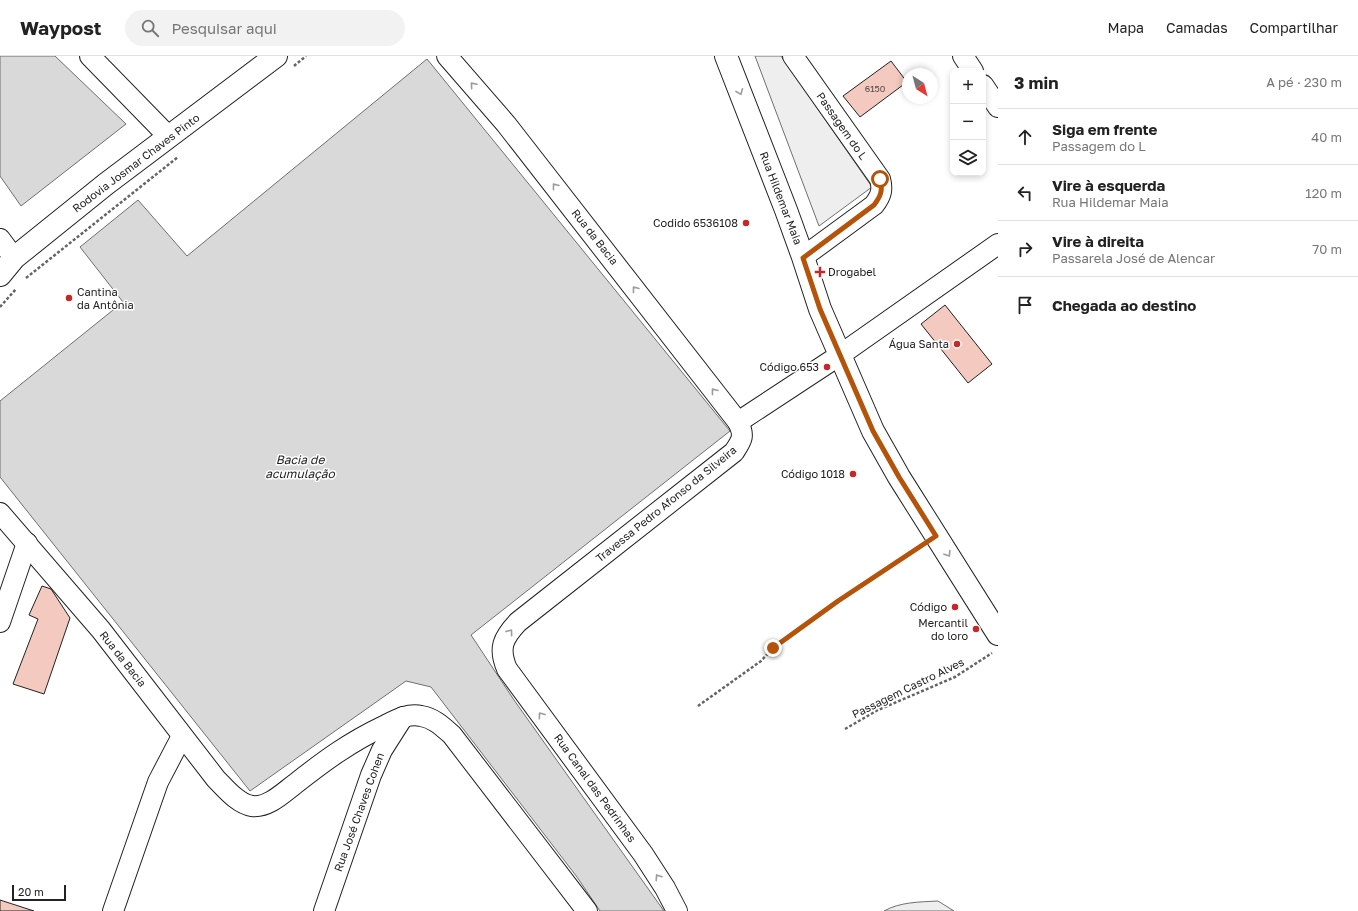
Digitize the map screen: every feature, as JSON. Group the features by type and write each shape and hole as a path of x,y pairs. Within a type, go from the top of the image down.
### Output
{"main road":[{"name":"Rua Hildemar Maia","path":"726,56 786,210 820,309 873,431 899,477 998,634"},
{"name":"Rodovia Josmar Chaves Pinto","path":"0,275 14,258 106,184 176,146 285,61"}],"street":[{"path":"90,56 176,146"},
{"name":"Rua da Bacia","path":"447,56 506,124 738,422"},
{"name":"Passagem do L","path":"793,56 880,179 882,187 878,200 874,205 803,258"},
{"path":"963,56 971,68"},
{"path":"986,89 998,107"},
{"path":"0,238 14,258"},
{"path":"738,422 840,355 998,244"},
{"name":"Travessa Pedro Afonso da Silveira","path":"507,669 504,661 503,646 508,633 518,622 734,452 740,443 742,436 742,431 738,422"},
{"name":"Rua da Bacia","path":"0,513 101,630 216,779 231,794 246,805 254,806 263,804 276,798 335,753 361,737 403,717"},
{"path":"0,622 27,543"},
{"name":"Rua Canal das Pedrinhas","path":"507,669 643,854 665,888 677,911"},
{"path":"403,717 420,715 431,718 452,735 587,911"},
{"name":"Rua José Chaves Cohen","path":"324,911 371,774 382,750 403,717"},
{"path":"113,911 158,782 182,736"}],"path":[{"path":"285,61 306,56"},
{"path":"23,281 176,146"},
{"path":"0,307 18,286"},
{"path":"698,706 761,661 773,648 838,601 936,536"},
{"name":"Passagem Castro Alves","path":"845,728 878,710 955,677 998,649"}],"shaded area":[{"path":"755,56 781,56 872,187 819,226"},
{"path":"938,901 954,911 884,911 903,904"}],"water":[{"path":"0,56 55,56 126,124 21,206 0,176"},
{"name":"Bacia de acumulação","path":"427,59 730,431 471,635 514,700 664,911 600,911 577,877 431,687 406,681 250,791 0,477 0,401 123,302 80,247 138,200 187,256"}],"building":[{"path":"891,61 902,75 902,86 860,117 843,96"},
{"name":"Água Santa","path":"945,305 992,364 968,383 921,324"},
{"path":"42,586 51,589 70,618 44,694 13,684 38,619 29,615"},
{"path":"0,900 34,911 0,911"}],"place":[{"name":"Codido 6536108","path":"746,223"},
{"name":"Drogabel","path":"820,272"},
{"name":"Cantina da Antônia","path":"69,298"},
{"name":"Água Santa","path":"957,344"},
{"name":"Código 653","path":"827,367"},
{"name":"Código 1018","path":"853,474"},
{"name":"Código","path":"955,607"},
{"name":"Mercantil do loro","path":"976,629"}],"route":[{"path":"773,648 838,601 936,536 899,477 873,431 820,309 803,258 874,205 881,193 882,187 880,179"}]}
